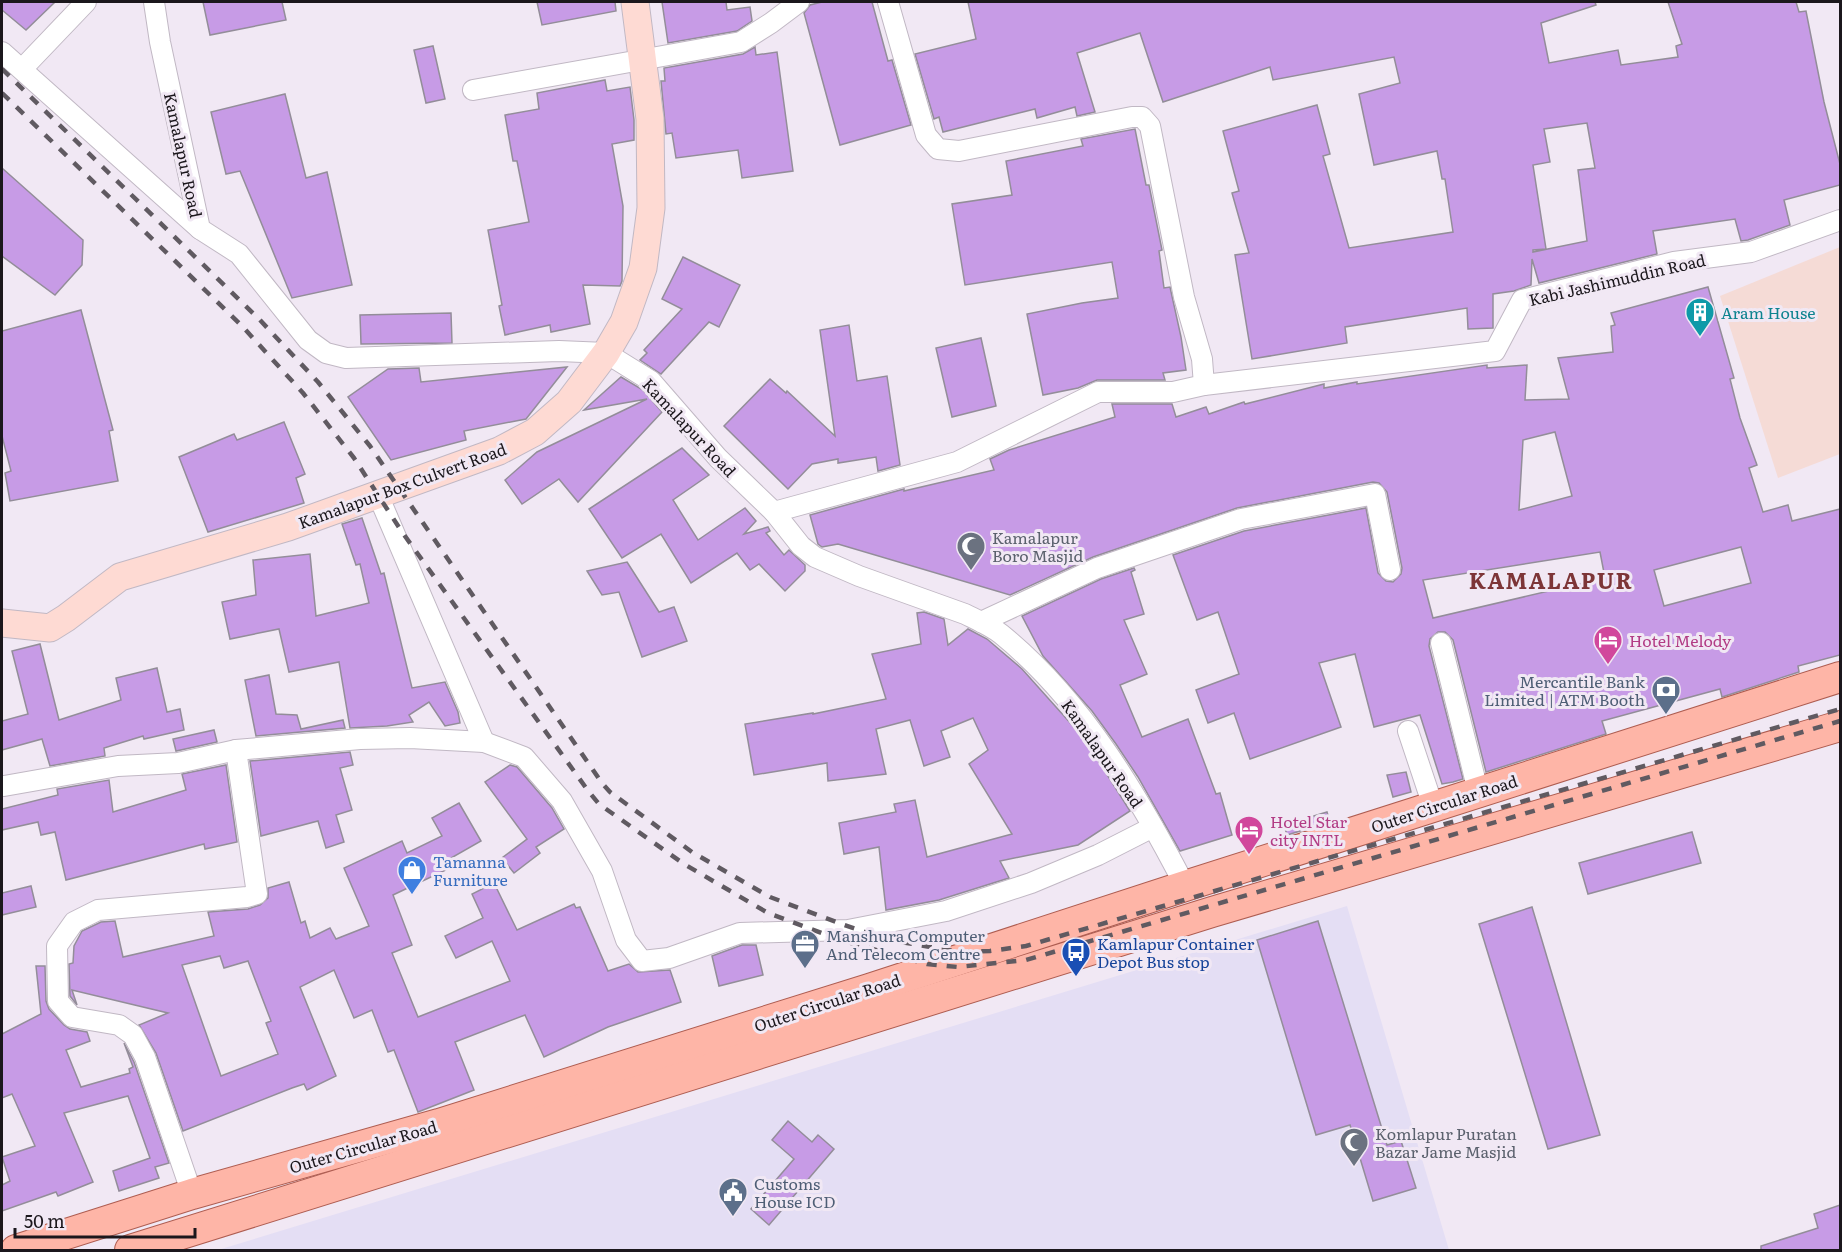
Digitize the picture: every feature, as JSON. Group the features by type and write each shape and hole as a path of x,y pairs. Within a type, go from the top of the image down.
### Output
{"main road":[{"name":"Outer Circular Road","path":"16,1251 192,1194 439,1124 869,989 1185,885 1840,677"},
{"name":"Outer Circular Road","path":"130,1251 1212,912 1840,726"}],"street":[{"path":"22,69 86,2"},
{"name":"Kamalapur Road","path":"154,2 160,42 200,229 239,255 308,340 326,353 346,358 559,351 606,353 651,381 718,458 774,512 801,546 815,557 859,576 965,614 1000,633 1041,672 1081,717 1128,782 1185,885"},
{"name":"Kamalapur Box Culvert Road","path":"2,623 50,628 120,577 288,527 499,452 535,432 569,402 606,353 624,322 643,268 651,208 650,119 635,2"},
{"path":"473,90 741,42 798,2"},
{"path":"774,512 957,462 1098,392 1173,392 1204,385 1202,359 1184,297 1150,126 1142,117 1132,117 959,151 938,149 926,135 888,2"},
{"path":"2,52 200,229"},
{"name":"Kabi Jashimuddin Road","path":"1204,385 1495,351 1522,300 1674,262 1751,252 1840,219"},
{"path":"981,622 1098,568 1240,519 1375,494 1390,570"},
{"path":"378,495 484,742"},
{"path":"1441,643 1478,791"},
{"path":"1408,731 1433,806"},
{"path":"4,786 118,766 178,763 236,750 360,739 410,738 484,742 524,757 562,801 602,871 626,940 642,961 669,957 740,933 848,930 946,911 1030,883 1098,855 1153,827"},
{"path":"192,1194 145,1057 133,1035 120,1024 72,1017 58,1001 57,946 74,922 98,910 247,897 257,894 236,750"}],"shaded area":[{"path":"1840,247 1840,454 1778,478 1720,296"},
{"path":"1347,906 1449,1250 218,1250"}],"building":[{"path":"2,2 55,2 26,30 2,10"},
{"path":"203,2 282,2 286,20 210,35"},
{"path":"537,2 615,2 616,11 542,25"},
{"path":"662,2 726,2 727,10 750,7 752,21 737,31 668,43"},
{"path":"822,2 872,2 888,61 892,60 911,125 840,145 804,13 810,5"},
{"path":"968,2 1595,2 1596,5 1541,23 1549,63 1618,50 1621,65 1678,57 1676,46 1682,44 1668,2 1796,2 1799,12 1806,11 1824,102 1840,164 1840,185 1784,200 1790,225 1748,240 1741,241 1735,219 1653,231 1657,254 1539,283 1532,259 1531,285 1514,291 1493,294 1493,328 1468,329 1467,308 1345,327 1347,343 1252,359 1235,255 1249,253 1232,193 1239,191 1223,131 1317,105 1330,154 1323,156 1349,248 1453,232 1445,179 1442,179 1437,151 1374,165 1359,94 1400,83 1394,57 1273,80 1270,67 1163,102 1140,33 1077,53 1095,112 1077,116 1075,107 1037,118 1035,109 943,132 939,117 934,119 915,54 976,39","holes":["1587,123 1595,168 1578,170 1587,241 1533,252 1533,250 1546,249 1533,165 1550,162 1544,129"]},
{"path":"433,46 445,99 426,103 414,50"},
{"path":"755,47 756,55 777,52 793,171 742,178 738,150 676,158 672,133 666,134 661,81 665,81 664,68 743,54"},
{"path":"605,80 607,91 630,87 634,120 634,140 612,144 623,206 622,281 620,286 583,285 590,324 551,332 550,325 505,335 499,306 502,305 488,230 529,222 517,161 513,161 505,115 539,109 537,93"},
{"path":"285,94 306,178 327,172 352,285 292,298 240,171 226,174 211,112"},
{"path":"1135,129 1162,250 1159,251 1164,288 1170,287 1186,370 1163,373 1165,380 1097,380 1078,388 1043,395 1027,314 1118,298 1112,262 965,285 952,204 1012,195 1006,161 1083,146 1081,139"},
{"path":"2,168 83,240 82,265 55,295 2,256"},
{"path":"683,257 740,285 719,327 709,322 661,374 640,360 647,353 644,350 682,309 662,299"},
{"path":"1708,287 1734,378 1730,379 1740,418 1757,465 1749,468 1763,512 1788,505 1792,521 1840,509 1840,655 1798,666 1799,672 1722,697 1720,689 1602,721 1606,734 1486,772 1453,640 1445,632 1438,632 1430,639 1429,646 1463,779 1453,782 1442,784 1420,715 1374,727 1355,654 1319,663 1341,727 1250,759 1234,713 1208,723 1196,690 1239,674 1218,612 1197,620 1173,555 1244,531 1366,508 1378,573 1386,581 1393,582 1401,574 1402,568 1387,492 1379,483 1373,482 1237,508 1093,557 1010,595 838,544 822,547 818,544 810,515 904,489 904,491 994,470 990,459 1009,450 1115,417 1112,404 1172,404 1176,417 1206,407 1209,414 1244,402 1245,404 1324,384 1324,388 1487,365 1487,368 1527,365 1525,400 1569,399 1558,358 1613,352 1611,326 1615,325 1611,313","holes":["1555,432 1572,496 1519,510 1523,440","1741,547 1751,583 1664,606 1654,570","1600,552 1605,578 1433,618 1423,580"]},
{"path":"81,310 113,430 109,431 118,481 10,501 5,473 11,471 2,436 2,331"},
{"path":"451,313 452,343 361,344 360,315"},
{"path":"849,325 857,381 887,376 900,465 878,471 876,457 838,463 838,459 812,464 788,489 724,426 770,379 786,393 787,391 835,436 820,330"},
{"path":"981,338 996,406 952,417 936,348"},
{"path":"567,367 526,419 464,431 466,440 391,460 348,397 388,369 419,368 421,382"},
{"path":"621,377 643,390 662,412 578,502 559,479 522,504 505,480 537,452 647,399 584,410"},
{"path":"284,422 305,474 296,478 304,503 208,532 179,457 234,434 237,440"},
{"path":"682,448 709,475 673,500 698,540 745,508 756,521 744,534 768,527 770,531 766,533 784,555 789,550 805,565 805,571 785,591 759,564 750,570 737,553 691,583 661,534 622,558 589,509"},
{"path":"362,518 381,574 384,573 412,688 445,682 458,712 460,723 445,726 429,702 409,715 413,722 350,728 339,662 289,672 279,629 230,639 222,602 256,595 253,560 310,554 316,616 369,603 360,564 356,565 342,524"},
{"path":"627,562 659,612 674,607 687,641 642,657 619,592 602,595 587,571"},
{"path":"1134,568 1135,570 1131,572 1144,614 1124,620 1147,674 1120,685 1142,737 1188,719 1216,794 1220,793 1232,835 1180,851 1138,777 1116,744 1092,711 1043,656 1022,616 1101,579"},
{"path":"924,612 944,619 948,645 968,629 987,639 1022,669 1073,726 1096,757 1130,811 1078,845 1000,861 1009,878 939,900 886,910 879,847 844,854 839,823 896,812 894,804 915,800 927,857 1012,834 969,764 988,750 973,718 941,731 950,757 924,766 910,720 876,729 886,774 828,781 827,763 754,775 745,724 813,714 886,699 872,654 921,644 917,613"},
{"path":"40,644 59,720 121,700 116,678 157,668 167,712 180,709 184,730 144,739 143,736 104,748 105,756 50,766 42,739 2,750 2,721 28,714 12,651"},
{"path":"269,675 276,714 297,715 301,729 343,720 345,728 256,736 245,680"},
{"path":"214,730 217,742 176,751 173,739"},
{"path":"350,752 353,765 340,768 352,810 336,815 344,842 326,848 318,821 261,836 250,761"},
{"path":"226,765 237,842 205,849 204,844 66,880 55,832 41,835 38,822 2,830 2,809 58,795 57,789 109,780 113,812 186,790 182,774"},
{"path":"510,765 517,767 552,808 564,829 536,847 540,853 514,873 502,858 527,839 485,782"},
{"path":"1406,772 1411,792 1393,797 1387,775"},
{"path":"459,803 481,841 444,862 448,869 393,895 412,945 392,953 418,1017 510,981 492,941 456,958 445,936 483,918 472,894 494,883 517,930 574,904 576,908 580,907 608,971 629,964 638,972 670,970 681,1002 608,1027 544,1057 525,1015 455,1042 474,1090 418,1112 394,1050 388,1052 372,1010 354,1018 334,970 300,987 336,1076 307,1090 304,1084 292,1088 183,1131 156,1053 139,1025 168,1013 72,990 77,1005 70,996 69,964 73,963 74,946 82,931 101,922 115,921 123,957 214,936 208,912 248,909 260,905 268,898 268,888 289,882 301,923 305,921 310,938 330,928 336,939 369,926 344,868 402,841 407,853 442,836 432,818","holes":["220,956 224,968 248,961 271,1021 266,1023 278,1054 221,1076 182,965"]},
{"path":"1327,812 1330,822 1287,835 1284,825"},
{"path":"1692,832 1701,863 1588,894 1579,863"},
{"path":"31,886 36,907 2,915 2,893"},
{"path":"1532,907 1600,1135 1548,1149 1479,924"},
{"path":"1318,921 1387,1145 1401,1141 1416,1188 1373,1201 1350,1125 1316,1135 1257,940"},
{"path":"742,945 756,945 763,975 719,986 712,956"},
{"path":"36,966 45,966 46,1001 49,1009 70,1029 87,1032 90,1041 66,1050 81,1087 130,1073 129,1069 133,1067 124,1043 134,1062 169,1163 155,1167 159,1178 119,1191 113,1171 150,1158 128,1096 64,1113 93,1182 58,1196 56,1192 2,1211 2,1185 10,1181 2,1157 35,1146 12,1094 2,1098 2,1034 41,1014"},
{"path":"788,1121 812,1142 818,1135 834,1149 769,1225 751,1209 794,1159 772,1140"},
{"path":"1840,1205 1840,1251 1761,1251 1761,1246 1818,1228 1814,1214"}],"railway":[{"path":"2,69 259,319 318,382 370,446 610,792 692,852 770,897 844,925 889,940 960,952 1026,946 1840,709"},
{"path":"2,93 242,326 303,393 354,458 402,532 599,804 684,864 768,913 840,940 927,964 958,967 1026,960 1840,721"}],"place":[{"name":"Aram House","path":"1700,338"},
{"name":"Kamalapur Boro Masjid","path":"971,572"},
{"name":"Hotel Melody","path":"1608,666"},
{"name":"Mercantile Bank Limited | ATM Booth","path":"1666,716"},
{"name":"Hotel Star city INTL","path":"1249,856"},
{"name":"Tamanna Furniture","path":"412,896"},
{"name":"Manshura Computer And Telecom Centre","path":"805,970"},
{"name":"Kamlapur Container Depot Bus stop","path":"1076,978"},
{"name":"Komlapur Puratan Bazar Jame Masjid","path":"1354,1168"},
{"name":"Customs House ICD","path":"733,1218"}],"district":[{"name":"KAMALAPUR","path":"1551,579"}]}
